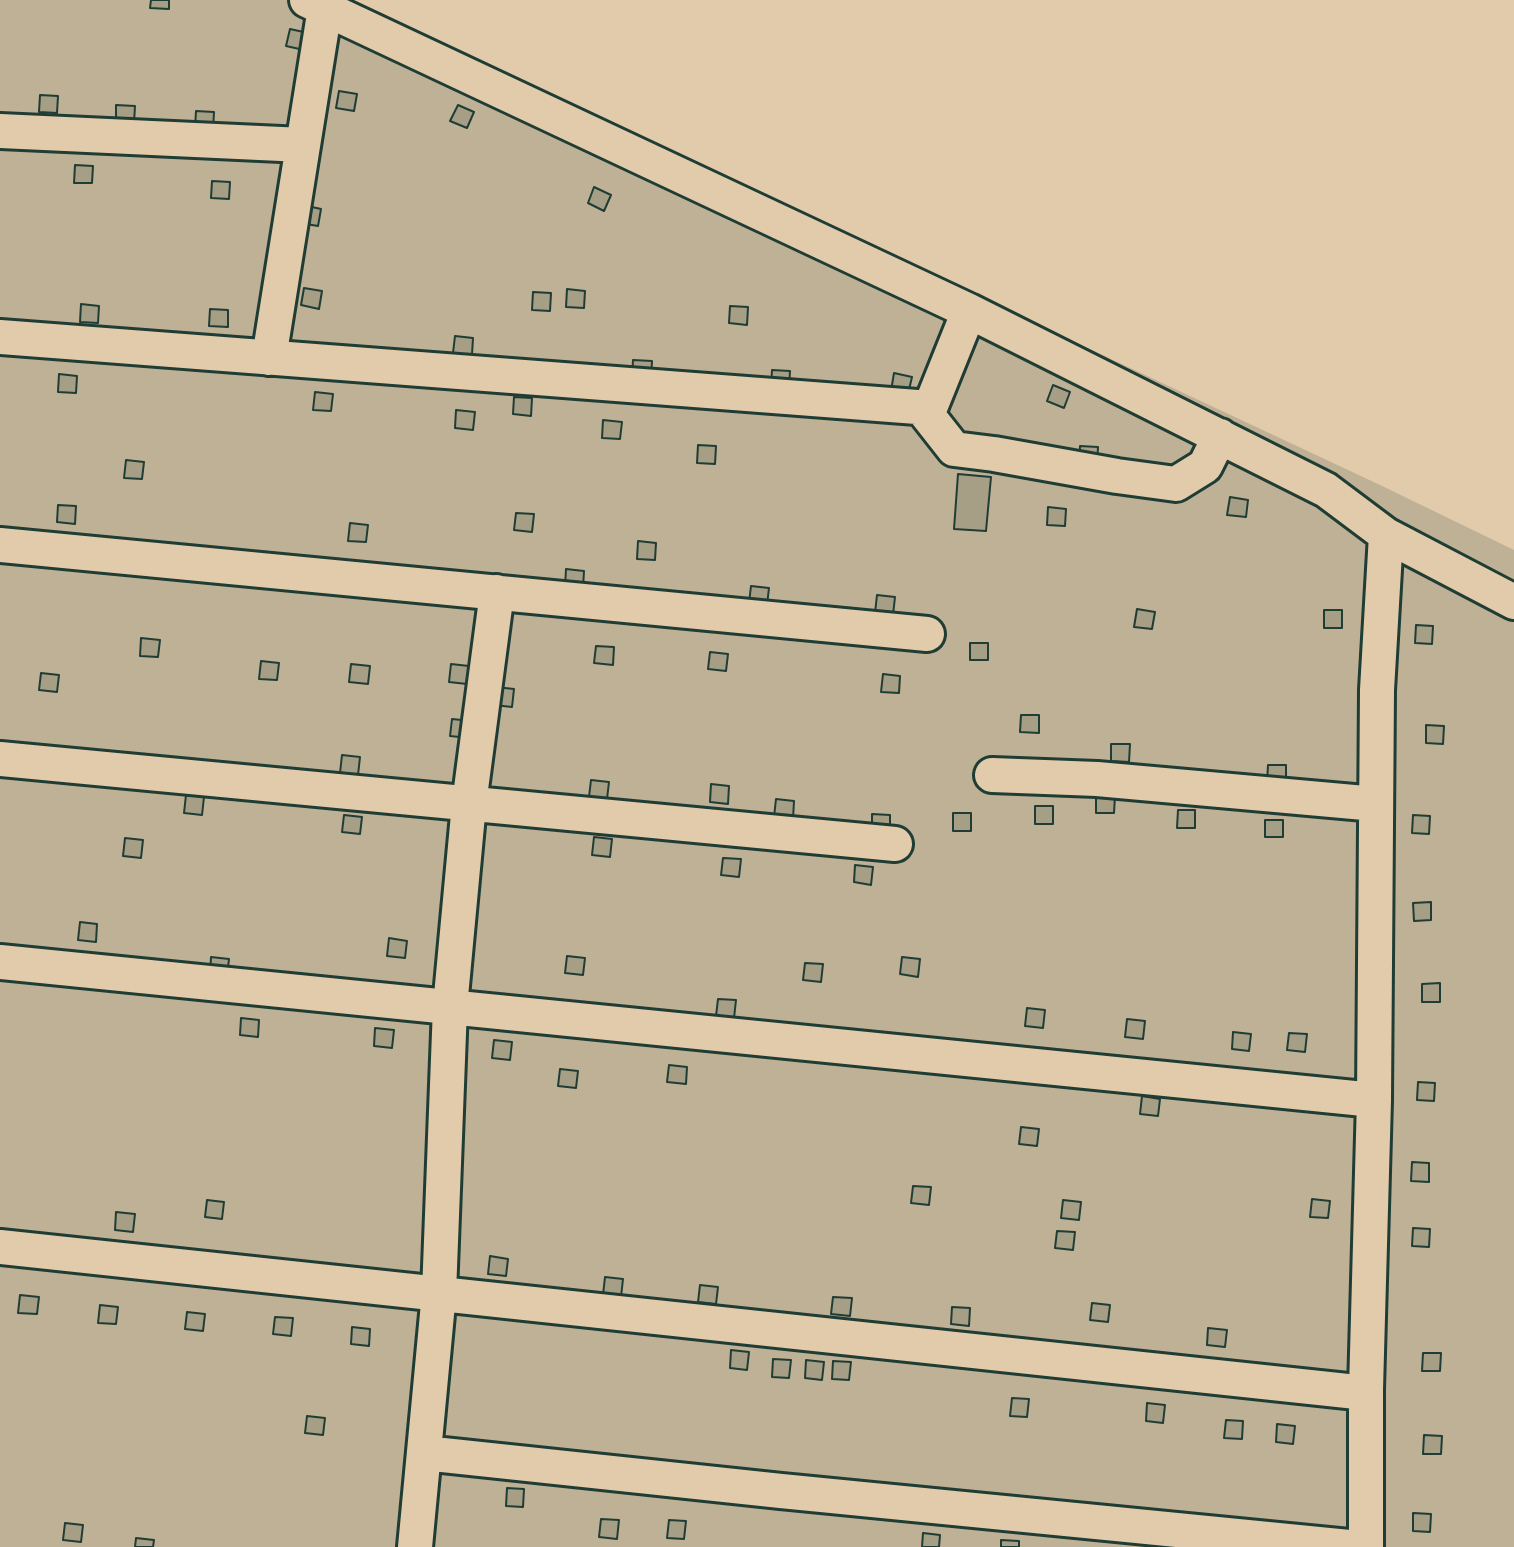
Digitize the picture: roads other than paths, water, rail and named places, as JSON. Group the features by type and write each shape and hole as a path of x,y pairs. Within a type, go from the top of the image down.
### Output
{"lane":[{"path":"269,358 303,145 316,4 969,311 1220,436 1326,490 1386,535 1514,602"},
{"path":"0,131 303,145"},
{"path":"0,337 930,408 969,311"},
{"path":"921,407 954,449 1176,484 1205,466 1220,436"},
{"path":"1366,1547 1377,690 1386,535"},
{"path":"0,545 927,634"},
{"path":"415,1547 439,1293 450,1007 469,804 497,592"},
{"path":"0,759 895,844"},
{"path":"992,775 1097,779 1376,804"},
{"path":"0,962 1374,1100"},
{"path":"0,1247 1366,1393"},
{"path":"424,1453 1349,1547"}]}
